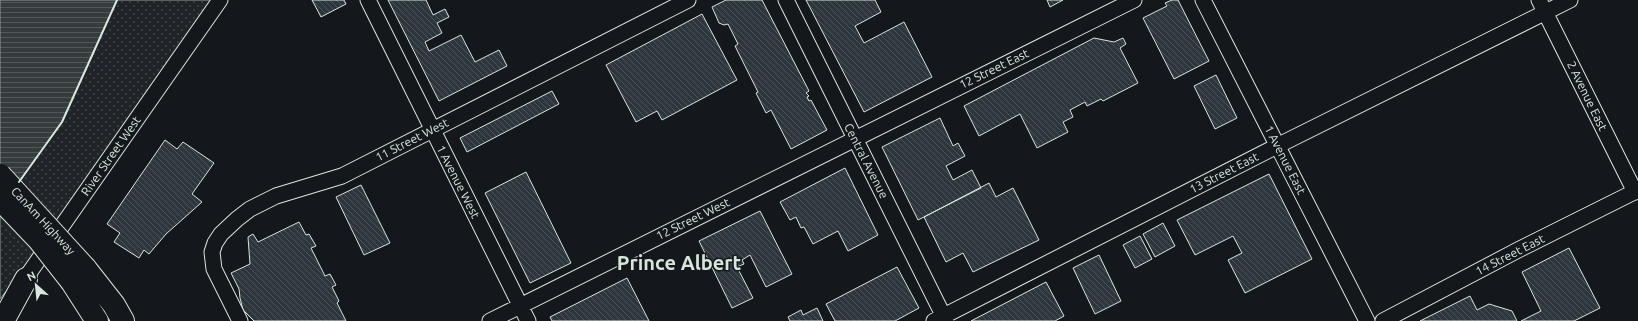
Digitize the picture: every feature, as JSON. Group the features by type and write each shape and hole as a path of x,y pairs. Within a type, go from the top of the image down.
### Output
{"highway":[{"name":"CanAm Highway","path":"0,175 79,275"},
{"name":"CanAm Highway","path":"0,198 39,240 79,275"},
{"path":"79,275 90,321"},
{"path":"79,275 97,321"},
{"path":"79,275 114,305 123,321"},
{"path":"3,321 26,279"}],"street":[{"name":"River Street West","path":"0,310 26,279 220,0"},
{"name":"1 Avenue West","path":"368,0 528,321"},
{"name":"11 Street West","path":"240,321 214,269 212,260 215,243 225,230 237,219 262,202 342,176 688,0"},
{"name":"Central Avenue","path":"786,0 941,319"},
{"name":"12 Street East","path":"854,139 1134,0"},
{"name":"1 Avenue East","path":"1203,0 1367,321"},
{"name":"13 Street East","path":"941,319 1277,146 1542,6 1570,0"},
{"name":"2 Avenue East","path":"1542,6 1636,191"},
{"name":"12 Street West","path":"490,321 854,139"},
{"name":"14 Street East","path":"1383,321 1518,250 1636,191"}],"shaded area":[{"path":"0,0 117,0 62,122 0,208"},
{"path":"117,0 216,0 55,228 0,299 0,208 62,122"}],"building":[{"path":"312,0 344,0 346,4 321,17"},
{"path":"388,0 426,0 433,15 445,9 449,17 437,23 442,33 425,42 429,51 461,35 475,62 499,50 507,66 439,101"},
{"path":"726,0 762,0 809,91 806,93 809,96 807,97 809,101 811,100 827,130 791,149 771,110 766,113 756,93 758,92 735,46 738,44 728,24 724,25 719,23 712,7"},
{"path":"806,0 875,0 881,12 855,26 864,43 904,22 932,77 864,112"},
{"path":"1047,0 1063,0 1050,7"},
{"path":"1172,0 1178,0 1209,61 1174,79 1143,18 1167,6 1165,3"},
{"path":"702,14 737,80 662,120 657,111 636,122 606,65"},
{"path":"1094,38 1114,42 1123,38 1126,44 1120,48 1138,83 1103,101 1101,99 1087,106 1085,102 1070,110 1073,117 1063,122 1068,132 1037,148 1020,114 979,136 964,106"},
{"path":"1216,75 1237,118 1215,129 1194,86"},
{"path":"552,91 559,104 467,152 460,138"},
{"path":"940,118 953,146 958,143 965,156 946,166 953,180 972,170 981,188 918,220 882,147"},
{"path":"165,140 177,149 183,142 214,163 192,194 202,202 166,234 149,254 144,250 139,258 114,242 120,233 107,224"},
{"path":"845,168 878,235 848,251 838,231 813,244 804,227 801,228 796,217 790,220 780,202"},
{"path":"526,172 571,263 530,283 485,193"},
{"path":"1269,174 1312,259 1245,293 1228,260 1242,253 1233,236 1195,255 1177,220"},
{"path":"989,183 996,197 1013,188 1039,240 973,272 963,253 946,262 924,217"},
{"path":"361,185 390,243 364,255 336,197"},
{"path":"760,211 792,274 766,287 750,255 742,260 744,264 737,267 753,298 732,308 699,241"},
{"path":"299,222 306,235 309,234 316,246 311,248 325,276 330,274 336,285 332,287 339,301 337,303 346,321 254,321 243,310 239,289 231,273 250,264 248,237 253,234 258,242"},
{"path":"1163,223 1175,246 1155,257 1143,234"},
{"path":"1140,236 1152,259 1135,268 1123,245"},
{"path":"1569,248 1600,308 1574,321 1521,321 1541,311 1522,272"},
{"path":"1099,255 1121,301 1095,314 1073,268"},
{"path":"897,267 919,308 895,321 835,321 826,304"},
{"path":"627,278 649,321 552,321 550,317"},
{"path":"1046,282 1064,316 1055,321 971,321"},
{"path":"1470,296 1477,310 1489,304 1512,311 1517,321 1420,321"},
{"path":"817,308 823,321 790,321 788,317 801,310 803,315"}],"wall":[{"path":"19,182 62,122 117,0"}],"district":[{"name":"Prince Albert","path":"679,263"}]}
